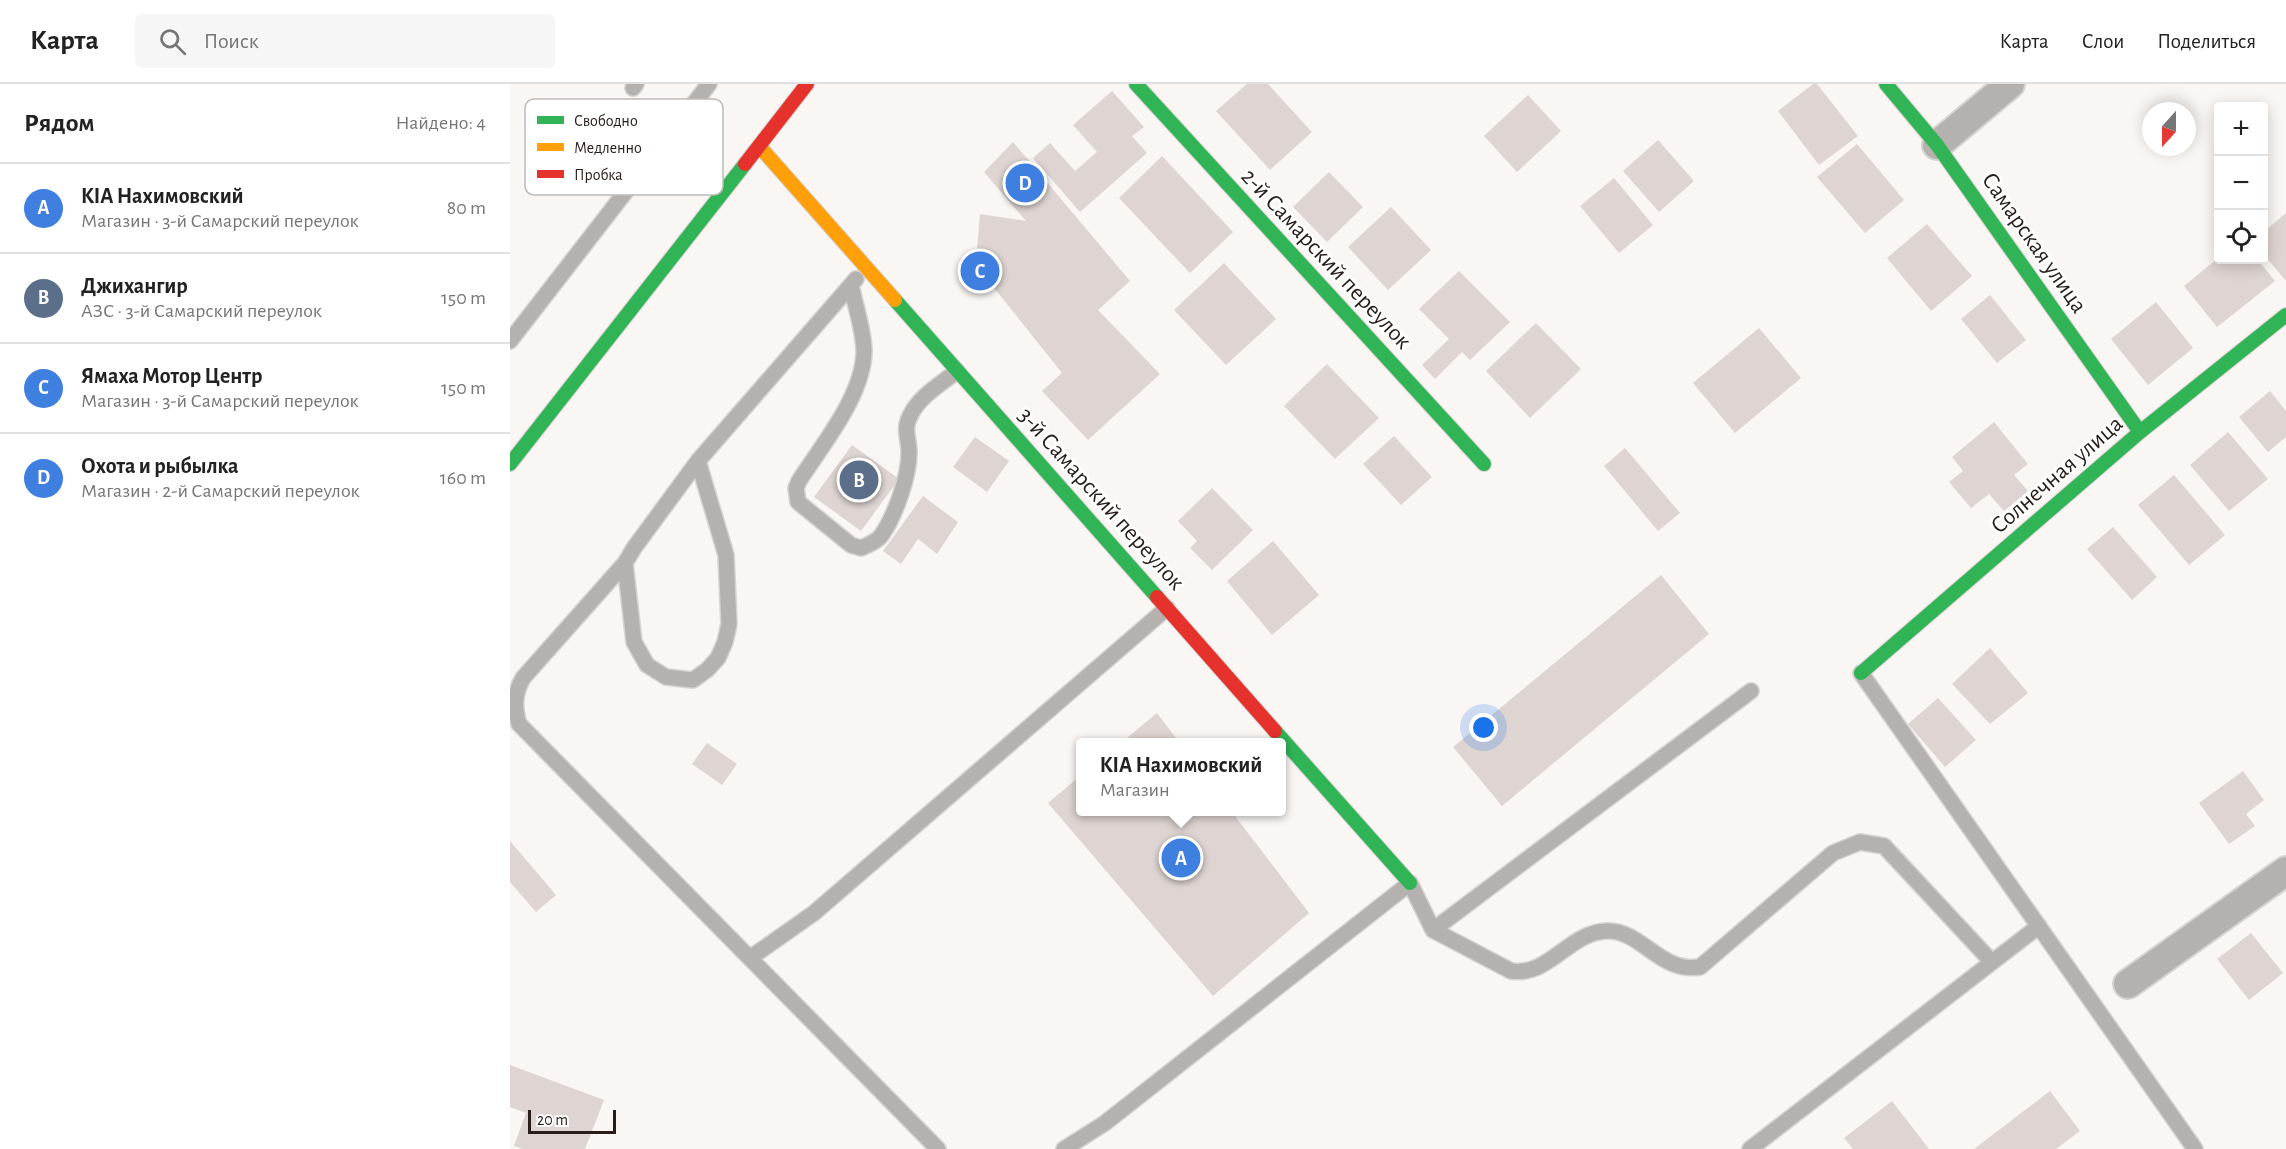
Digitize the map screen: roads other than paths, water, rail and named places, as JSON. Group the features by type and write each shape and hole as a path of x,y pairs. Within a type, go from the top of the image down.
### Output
{"street":[{"path":"723,192 807,84"},
{"name":"2-й Самарский переулок","path":"1136,84 1484,464"},
{"name":"Самарская улица","path":"1886,84 1937,145 2140,432"},
{"path":"1937,145 2010,84"},
{"name":"3-й Самарский переулок","path":"759,146 1282,738"},
{"path":"510,464 721,195"},
{"name":"Солнечная улица","path":"1861,673 2140,432 2286,315"},
{"name":"3-й Самарский переулок","path":"1286,743 1410,883"},
{"path":"2128,984 2286,871"}],"lane":[{"path":"698,99 710,84"},
{"path":"510,341 624,195"},
{"path":"866,268 698,461 625,563 523,678 517,688 515,699 519,724 938,1149"},
{"path":"851,285 864,347 859,380 846,408 799,481 795,496 798,502 851,545 861,548 880,537 900,496 907,470 909,450 905,431 910,416 918,403 957,371"},
{"path":"625,563 634,642 647,665 666,677 693,680 718,658 729,624 726,555 698,461"},
{"path":"750,958 814,913 1167,608"},
{"path":"1861,673 2195,1149"},
{"path":"1433,930 1751,691"},
{"path":"1064,1149 1105,1123 1410,883 1433,930 1511,971 1523,973 1534,970 1580,939 1604,931 1615,931 1626,935 1672,964 1691,968 1700,967 1833,853 1860,842 1872,843 1884,846 1992,962"},
{"path":"1750,1149 2039,926"}],"place":[{"name":"Охота и рыбылка","path":"1025,183"},
{"name":"Ямаха Мотор Центр","path":"980,271"},
{"name":"Джихангир","path":"859,480"},
{"name":"KIA Нахимовский","path":"1181,858"}]}
